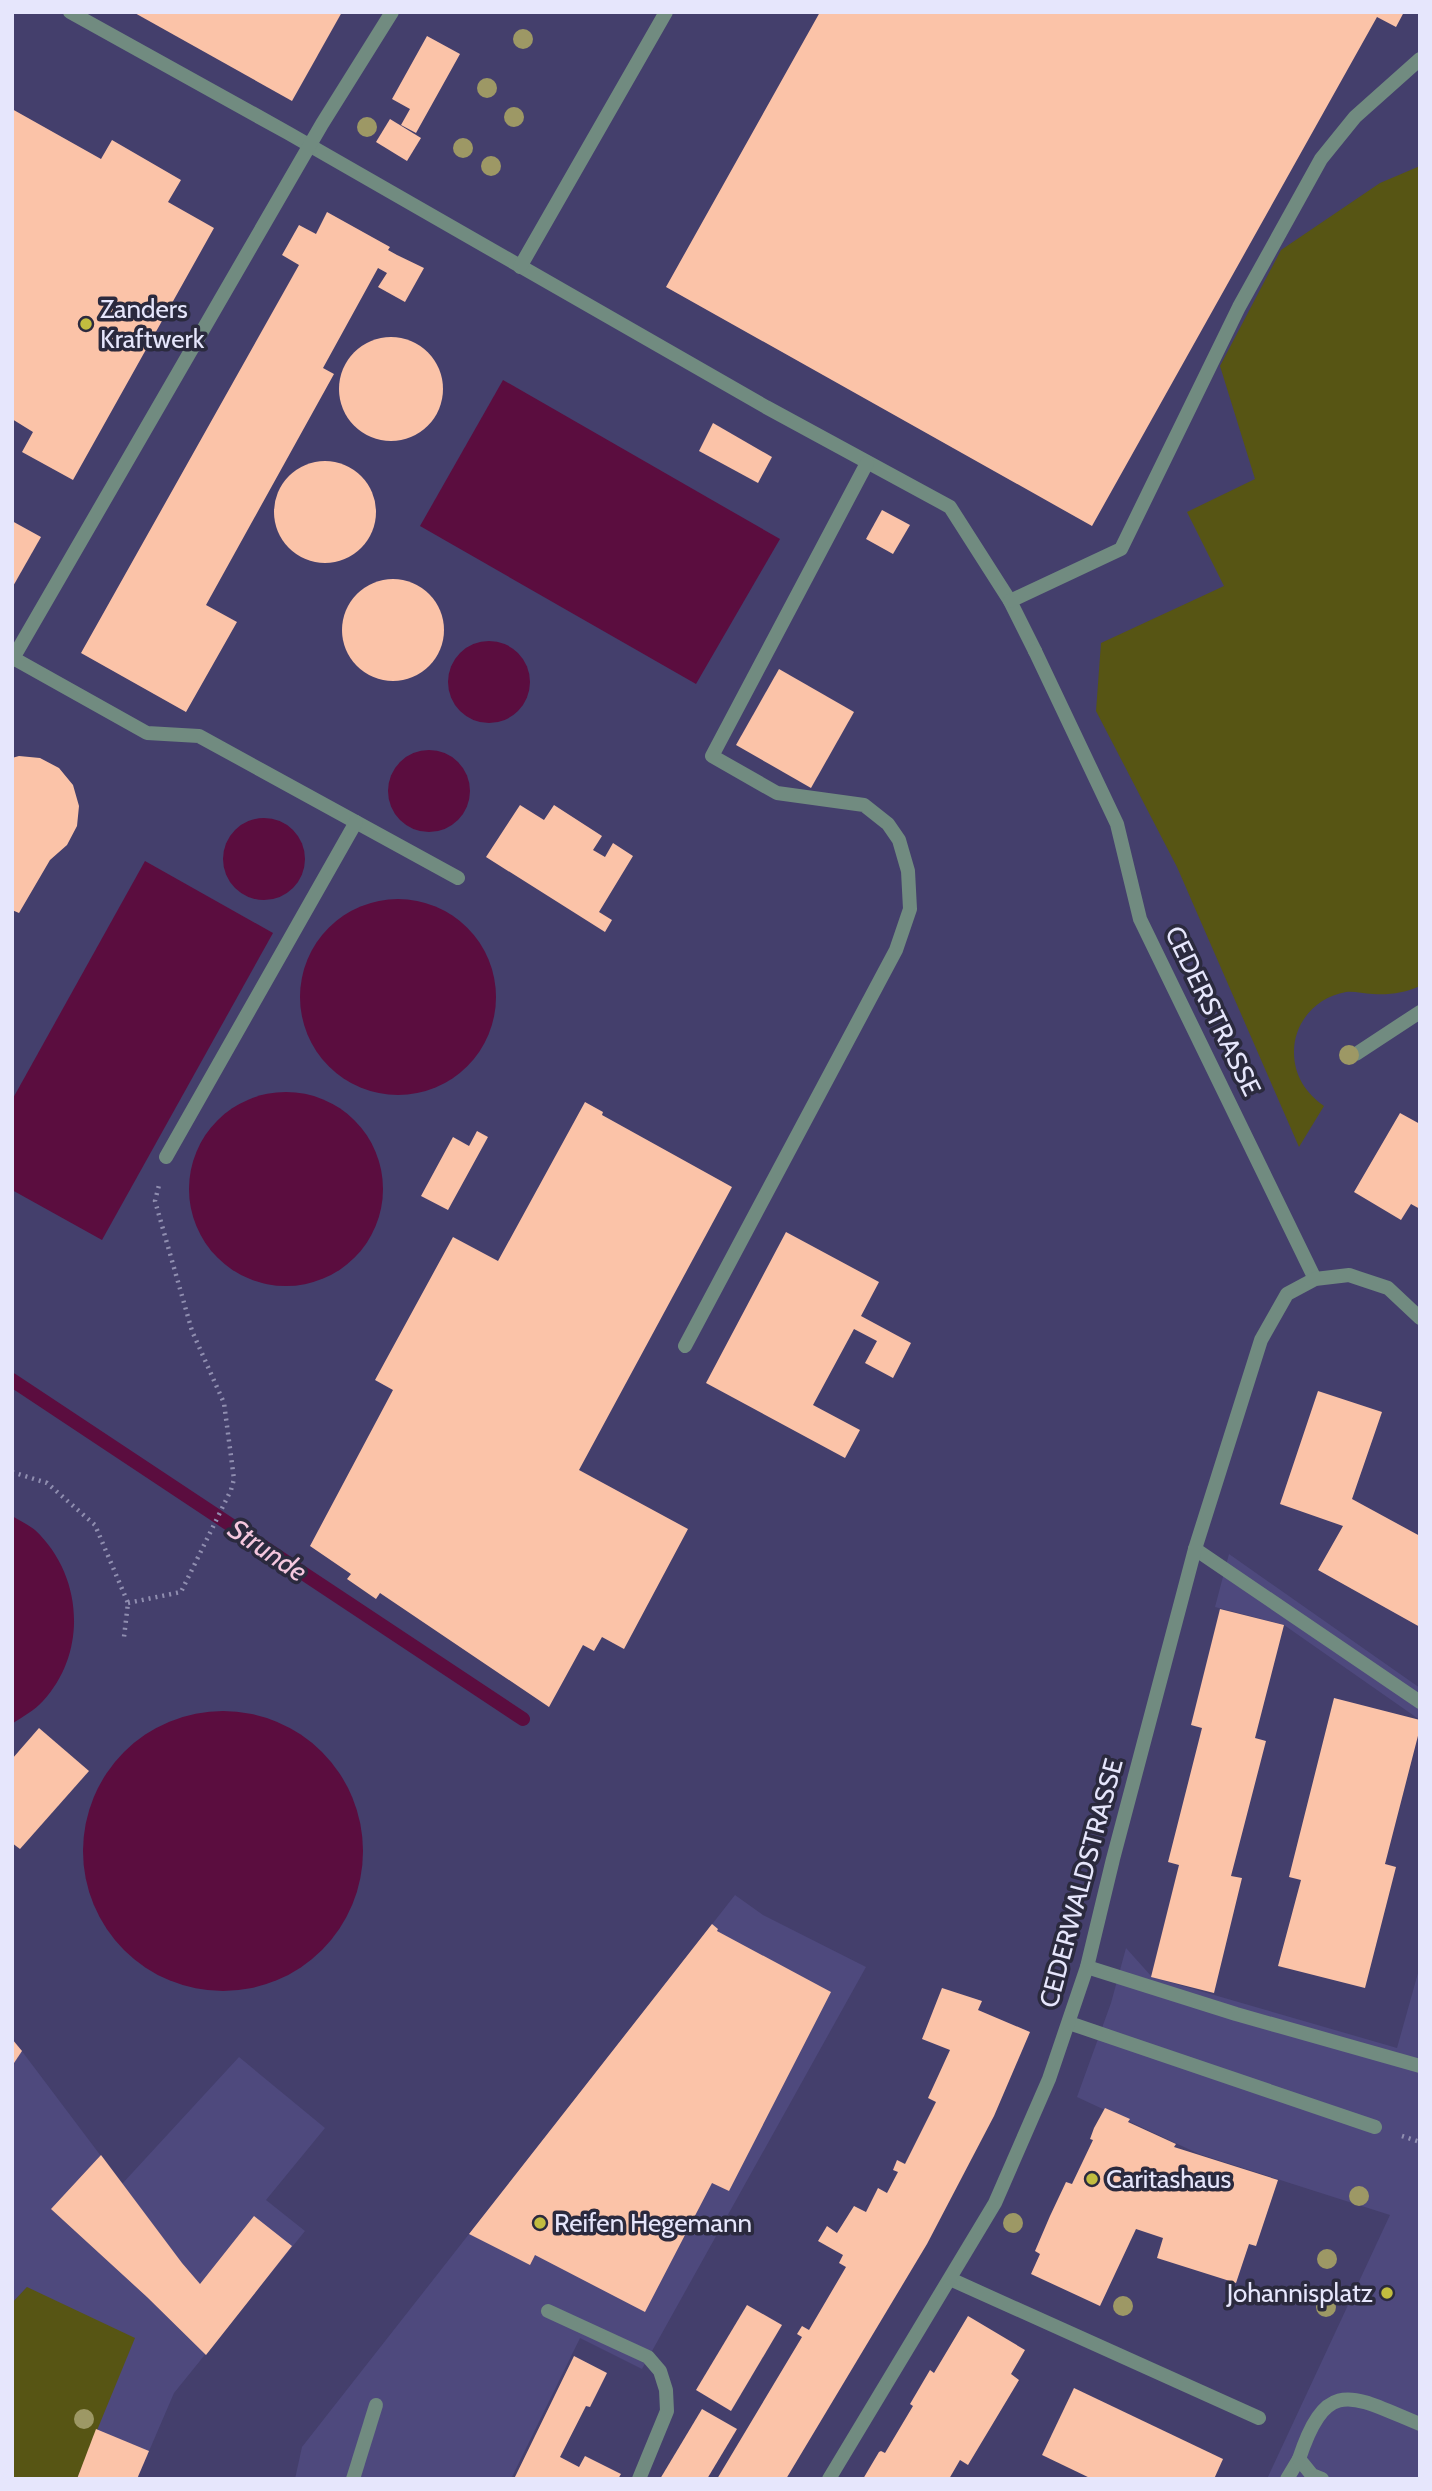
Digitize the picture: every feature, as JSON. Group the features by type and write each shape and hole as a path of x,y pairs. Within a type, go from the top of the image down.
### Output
{"street":[{"name":"CEDERSTRASSE","path":"70,12 867,463 950,507 1010,601 1117,824 1140,919 1315,1279"},
{"path":"392,12 310,146 13,659 147,733 199,736 458,878"},
{"path":"520,267 666,12"},
{"path":"1010,601 1121,549 1239,307 1321,159 1354,117 1420,58"},
{"path":"685,1346 897,950 910,909 908,871 899,840 888,824 864,805 778,793 712,756 867,463"},
{"path":"166,1157 356,822"},
{"path":"1356,1054 1420,1012"},
{"path":"1315,1279 1349,1275 1388,1288 1420,1318"},
{"name":"CEDERWALDSTRASSE","path":"828,2479 995,2203 1049,2079 1087,1967 1195,1549 1261,1340 1287,1294 1315,1279"},
{"path":"1195,1549 1420,1702"},
{"path":"1087,1967 1236,2014 1420,2066"},
{"path":"1069,2023 1374,2127"},
{"path":"950,2278 1259,2418"},
{"path":"548,2311 648,2357 660,2371 666,2390 667,2412 639,2479"},
{"path":"1287,2479 1318,2415 1335,2401 1354,2398 1420,2424"},
{"path":"353,2479 376,2405"},
{"path":"1299,2459 1312,2475 1322,2479"}],"path":[{"path":"128,1603 181,1591 234,1479 224,1403 191,1331 155,1201 166,1157"},
{"path":"12,1472 47,1483 95,1525 128,1603 124,1637"}],"shaded area":[{"path":"1420,166 1420,986 1391,994 1346,992 1325,999 1309,1013 1295,1041 1296,1069 1302,1083 1324,1106 1299,1147 1177,867 1096,711 1101,643 1224,586 1187,512 1255,479 1220,366 1281,250 1380,183"},
{"path":"503,380 780,539 696,684 420,526"},
{"path":"489,641 505,644 518,653 527,666 530,682 527,698 518,711 505,720 489,723 473,720 460,711 451,698 448,682 451,666 460,653 473,644"},
{"path":"429,750 445,753 458,762 467,775 470,791 467,807 458,820 445,829 429,832 413,829 400,820 391,807 388,791 391,775 400,762 413,753"},
{"path":"264,818 280,821 293,830 302,843 305,859 302,875 293,888 280,897 264,900 248,897 235,888 226,875 223,859 226,843 235,830 248,821"},
{"path":"145,861 273,933 102,1240 12,1190 12,1100"},
{"path":"398,899 436,906 467,928 489,959 496,997 489,1035 467,1066 436,1088 398,1095 360,1088 329,1066 307,1035 300,997 307,959 329,928 360,906"},
{"path":"286,1092 323,1099 355,1120 376,1152 383,1189 376,1226 355,1258 323,1279 286,1286 249,1279 217,1258 196,1226 189,1189 196,1152 217,1120 249,1099"},
{"path":"12,1516 35,1530 51,1548 63,1569 74,1614 73,1637 58,1681 40,1704 12,1724"},
{"path":"1229,1554 1420,1688 1420,1720 1284,1625 1215,1607"},
{"path":"237,1711 277,1721 289,1727 312,1743 331,1762 353,1797 361,1824 361,1878 353,1905 340,1929 322,1950 301,1968 277,1981 237,1991 209,1991 169,1981 145,1968 124,1950 106,1929 93,1905 85,1878 83,1837 93,1797 106,1773 124,1752 145,1734 169,1721 196,1713"},
{"path":"735,1895 763,1915 866,1967 642,2369 580,2338 511,2479 295,2479 302,2447"},
{"path":"1126,1948 1152,1977 1397,2048 1420,1966 1420,2479 1267,2479 1390,2215 1199,2154 1077,2097 1111,2003"},
{"path":"12,2038 122,2184 239,2057 325,2128 266,2200 305,2231 174,2393 137,2479 77,2479 27,2287 12,2303"},
{"path":"27,2287 135,2338 77,2479 12,2479 12,2303"}],"building":[{"path":"133,12 342,12 292,101"},
{"path":"820,12 1404,12 1396,27 1377,17 1092,526 666,287"},
{"path":"427,36 460,54 416,133 401,125 410,109 392,99"},
{"name":"Zanders Kraftwerk","path":"12,109 101,159 112,140 181,180 168,202 214,228 73,480 22,452 33,432 12,419"},
{"path":"390,119 421,138 407,161 376,142"},
{"path":"327,212 390,247 388,250 424,268 405,302 378,287 387,273 378,268 323,368 334,374 206,605 237,622 186,712 81,653 299,265 282,255 299,225 316,234"},
{"path":"391,337 411,341 428,352 439,369 443,389 439,409 428,426 411,437 391,441 371,437 354,426 343,409 339,389 343,369 354,352 371,341"},
{"path":"713,423 772,457 758,483 699,451"},
{"path":"325,461 344,465 361,476 372,493 376,512 372,531 361,548 344,559 325,563 306,559 289,548 278,531 274,512 278,493 289,476 306,465"},
{"path":"882,510 910,525 893,554 866,539"},
{"path":"12,521 41,537 12,588"},
{"path":"393,579 412,583 429,594 440,611 444,630 440,649 429,666 412,677 393,681 374,677 357,666 346,649 342,630 346,611 357,594 374,583"},
{"path":"779,669 854,712 811,788 736,745"},
{"path":"12,758 40,758 59,768 73,785 79,806 77,826 67,845 50,860 19,913 12,910"},
{"path":"520,805 544,820 554,805 602,836 593,850 605,857 613,843 633,856 599,912 612,920 605,932 486,857"},
{"path":"585,1102 603,1112 602,1115 732,1187 579,1470 688,1529 624,1649 602,1637 594,1651 583,1645 549,1707 380,1593 376,1599 347,1579 351,1574 310,1546 393,1390 375,1380 453,1237 498,1261"},
{"path":"1400,1113 1420,1124 1420,1209 1411,1204 1401,1220 1354,1192"},
{"path":"477,1131 488,1137 448,1210 421,1196 453,1137 469,1146"},
{"path":"786,1232 879,1282 861,1316 911,1343 893,1378 865,1363 877,1341 854,1329 813,1405 860,1430 845,1458 706,1383"},
{"path":"1318,1391 1382,1412 1352,1499 1420,1536 1420,1627 1318,1570 1343,1526 1280,1504"},
{"path":"1220,1609 1284,1625 1255,1738 1266,1741 1231,1876 1242,1878 1214,1993 1151,1977 1179,1865 1168,1862 1202,1728 1191,1725"},
{"path":"1334,1698 1420,1720 1385,1864 1396,1867 1365,1988 1278,1966 1301,1880 1289,1877"},
{"path":"39,1728 89,1771 20,1849 12,1843 12,1759"},
{"path":"712,1924 717,1931 831,1992 729,2191 712,2183 645,2312 535,2255 530,2265 469,2234"},
{"path":"942,1988 982,2001 978,2010 1030,2032 994,2116 927,2244 786,2479 717,2479 802,2337 797,2334 802,2326 809,2330 846,2267 839,2263 843,2255 818,2241 827,2226 837,2233 854,2206 866,2212 878,2188 887,2193 898,2172 893,2170 897,2160 905,2164 936,2102 928,2098 950,2050 922,2039"},
{"path":"12,2039 22,2051 12,2066"},
{"path":"1105,2108 1176,2144 1174,2147 1278,2180 1256,2246 1249,2244 1236,2283 1157,2258 1163,2238 1136,2229 1100,2306 1031,2274 1040,2254 1035,2251 1050,2216 1066,2182 1072,2184 1093,2140 1090,2139 1094,2128"},
{"path":"101,2155 200,2284 254,2216 292,2246 206,2355 51,2209"},
{"path":"747,2305 782,2325 731,2411 696,2390"},
{"path":"968,2316 1025,2350 1011,2374 1019,2380 968,2465 960,2460 949,2479 863,2479 879,2452 885,2453 913,2406 910,2404 930,2370 934,2373"},
{"path":"574,2356 607,2373 590,2407 586,2406 560,2457 579,2467 585,2456 621,2474 618,2479 514,2479"},
{"path":"1074,2388 1223,2459 1214,2479 1092,2479 1042,2455"},
{"path":"702,2409 737,2429 707,2479 660,2479"},
{"path":"96,2429 149,2451 137,2479 77,2479"}],"waterway":[{"name":"Strunde","path":"12,1380 523,1719"}],"place":[{"name":"Zanders Kraftwerk","path":"86,324"},
{"name":"Caritashaus","path":"1092,2179"},
{"name":"Reifen Hegemann","path":"540,2223"},
{"name":"Johannisplatz","path":"1387,2293"}]}
